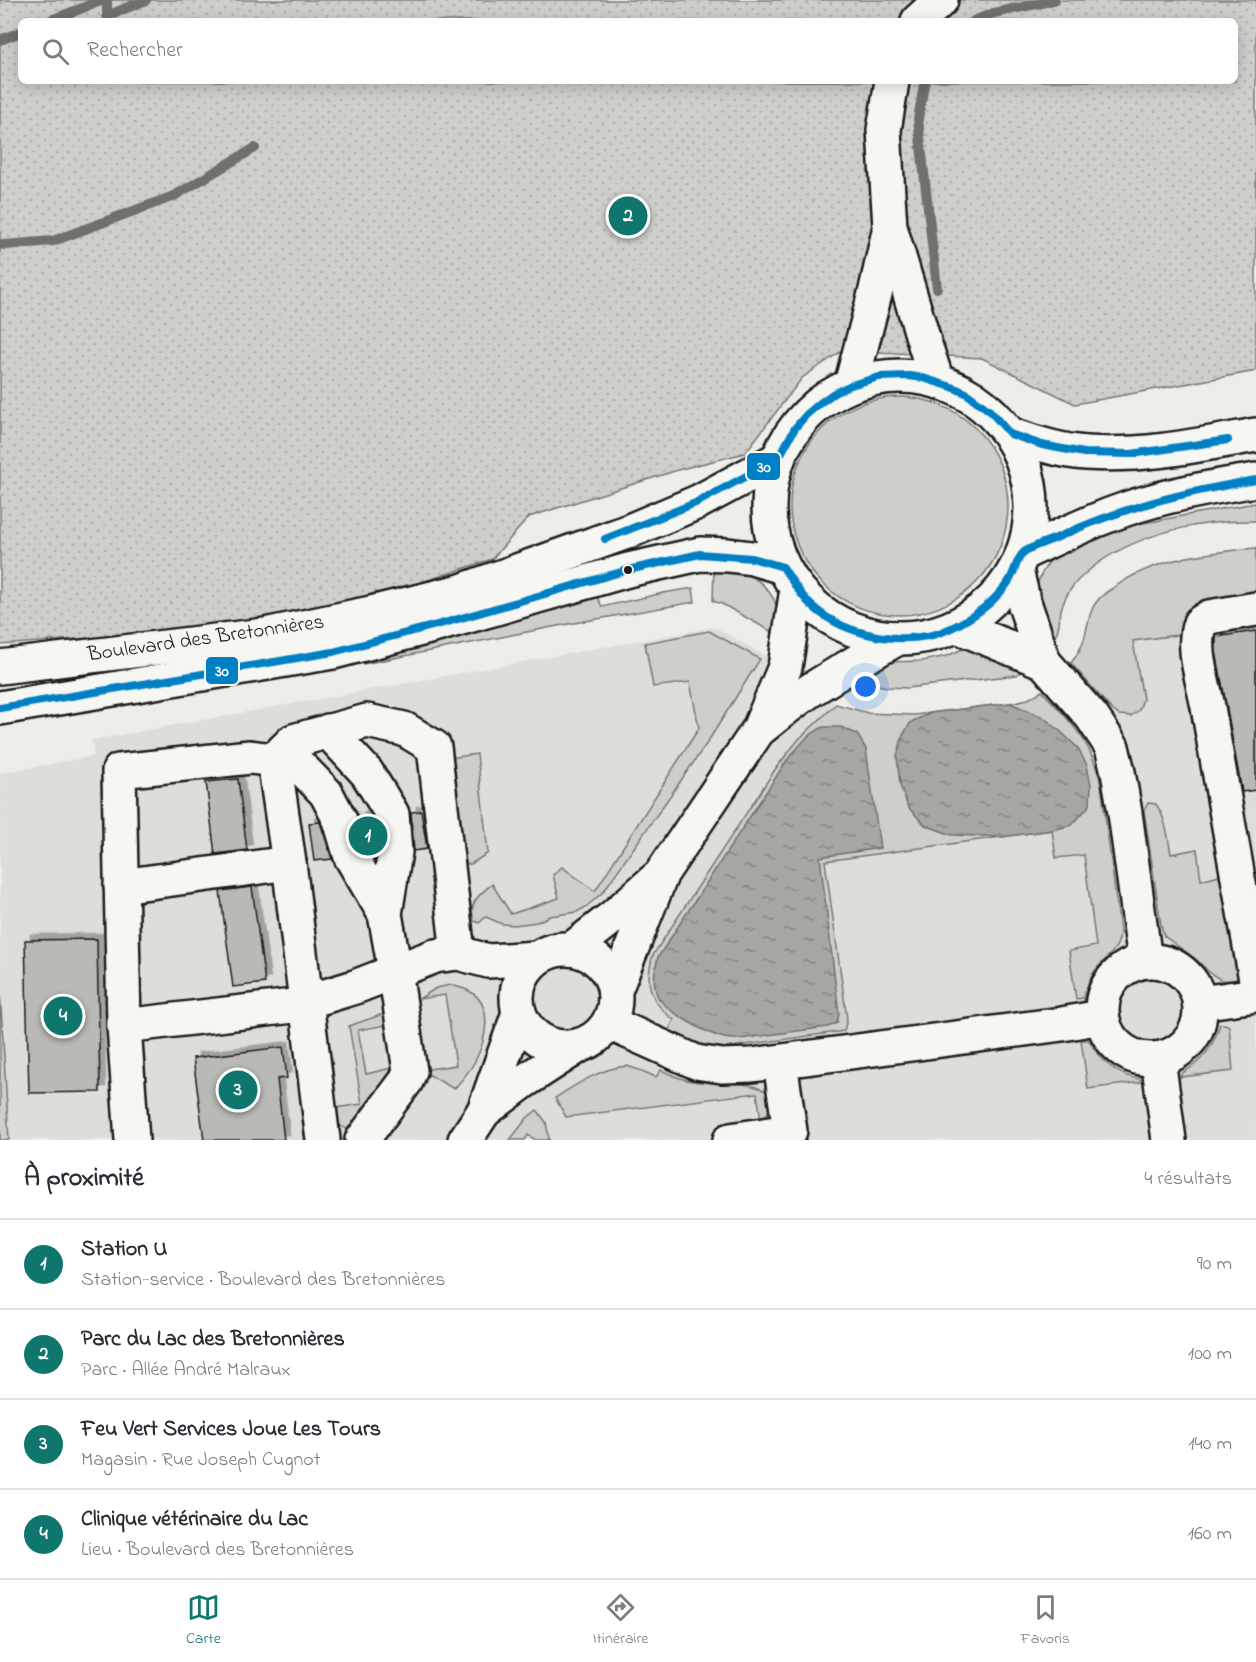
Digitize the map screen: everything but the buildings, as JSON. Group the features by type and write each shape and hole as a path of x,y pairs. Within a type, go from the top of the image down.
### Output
{"main road":[{"path":"921,18 940,0"},
{"path":"892,84 884,130 890,227 938,381"},
{"path":"850,385 876,290 890,227"},
{"path":"894,376 938,381 966,393 1000,422 1010,434 1020,452 1031,492 1032,513 1029,534 1009,582 991,602 957,626 929,636 879,637 842,625 818,610 790,578 771,532 769,495 772,477 778,459 795,428 806,415 834,393 864,380 894,376"},
{"path":"1010,434 1042,445 1084,453 1131,454 1196,446 1256,435"},
{"name":"Boulevard des Bretonnières","path":"0,667 265,635 461,591 627,532 698,502 778,459"},
{"path":"1019,562 1086,524 1143,503 1256,480"},
{"name":"Boulevard des Bretonnières","path":"0,708 333,652 628,570 700,554 752,558 790,578"},
{"path":"1019,562 1023,599 1044,662 1092,717 1112,747 1123,803 1144,961"},
{"path":"615,990 662,873 759,729 785,667 790,578"},
{"path":"1256,609 1209,617 1200,623 1196,637 1249,894 1256,980"},
{"path":"957,626 1044,662"},
{"path":"759,729 817,686 898,638"},
{"path":"132,1140 124,1026 119,771 279,755 293,741 367,721 404,729 434,747 467,956"},
{"path":"328,731 367,773 392,814 395,852 385,914 410,1071 406,1081 362,1140"},
{"path":"279,755 323,1140"},
{"path":"279,755 326,793 340,820 351,857 385,914"},
{"path":"121,886 290,864"},
{"path":"572,949 614,916 662,873"},
{"path":"465,1140 484,1111 518,1008 519,983 529,965 548,952 560,949 588,953 601,962 615,990 615,1008 609,1023 601,1034 523,1082 484,1111"},
{"path":"124,1026 293,1006 355,987 435,956 467,956 488,961 537,958"},
{"path":"467,956 487,966 497,977 518,1008 525,1026 535,1037 548,1044 577,1047"},
{"path":"1144,961 1160,961 1174,966 1187,975 1196,989 1200,1003 1200,1019 1195,1033 1185,1046 1158,1059 1142,1059 1127,1054 1115,1045 1106,1032 1101,1017 1102,1001 1107,987 1116,974 1130,965 1144,961"},
{"path":"1200,1003 1256,995"},
{"path":"609,1023 696,1062 722,1066 780,1062 1101,1017"},
{"path":"1158,1059 1169,1140"},
{"path":"730,1140 790,1131 780,1062"}],"shaded area":[{"path":"0,0 1256,0 1256,371 1075,404 982,358 843,350 802,378 745,453 681,469 529,517 492,559 347,607 203,629 0,645"},
{"path":"910,397 941,405 960,415 976,429 990,445 1000,464 1008,495 1008,517 1000,548 990,567 976,583 960,597 941,607 910,615 888,615 857,607 838,597 808,567 798,548 792,527 790,495 798,464 808,445 838,415 857,405 878,399"},
{"path":"1256,503 1256,521 1215,523 1173,530 1133,544 1097,564 1069,592 1062,607 1058,630 1051,640 1036,589 1046,566 1064,548 1111,529"},
{"path":"1256,548 1256,599 1184,634 1133,641 1143,699 1139,710 1131,716 1119,715 1111,709 1071,663 1082,645 1089,616 1097,601 1132,576 1183,558"},
{"path":"714,565 753,577 767,589 778,609 781,637 713,601"},
{"path":"693,588 695,602 363,664 362,656 596,594 602,607"},
{"path":"1256,599 1256,1140 0,1140 0,773 94,756 92,740 715,627 785,667 760,727 817,686 836,704 868,713 914,715 1028,699 1042,691 1071,663 1111,709 1143,699 1133,640 1184,634"},
{"path":"709,631 760,659 707,743 603,892 577,912 550,916 537,922 502,924 486,917 479,923 474,921 472,909 474,904 492,884 511,914 559,898 553,875 562,867 595,891 699,728 690,682 653,687 645,643"},
{"path":"976,647 1023,670 1017,675 907,688 887,687 846,679 886,662 922,661"},
{"path":"1042,691 1071,723 1086,744 1101,785 1120,929 1115,949 1094,972 1083,998 1076,999 1069,951 1096,946 1084,855 1056,858 1052,830 825,861 847,1019 844,1031 724,1048 704,1045 669,1030 674,1020 654,999 649,984 653,955 776,768 799,739 836,704 868,713 914,715 1010,703 1028,699"},
{"path":"477,754 488,853 471,864 467,864 464,859 449,758"},
{"path":"1148,803 1156,804 1162,815 1171,854 1197,849 1201,880 1230,872 1244,970 1235,981 1221,980 1164,936 1144,810"},
{"path":"451,985 467,990 477,997 485,1014 486,1024 482,1044 474,1063 454,1089 426,1073 429,1069 456,1065 445,995 419,999 436,988"},
{"path":"0,991 9,1140 0,1140"},
{"path":"386,1013 387,1025 358,1030 366,1074 392,1068 393,1073 351,1129 346,1129 340,1126 335,1108 362,1104 349,1026"},
{"path":"1220,1024 1229,1026 1233,1071 1180,1077 1206,1053"},
{"path":"1081,1040 1089,1040 1098,1054 1116,1071 1140,1079 1142,1082 1088,1089"},
{"path":"627,1066 656,1077 661,1070 693,1081 740,1084 761,1089 769,1094 770,1109 761,1120 757,1093 566,1117 555,1098 599,1073"},
{"path":"537,1110 546,1122 549,1140 536,1140 528,1135 525,1140 510,1140 527,1118"}],"water":[{"path":"1010,703 1043,717 1077,747 1087,765 1091,785 1090,805 1072,825 1002,837 952,835 925,825 908,807 900,785 897,756 903,735 911,722 930,713"},
{"path":"823,727 841,727 857,734 866,749 880,848 820,857 839,1014 837,1023 828,1027 739,1039 717,1036 687,1021 661,1001 655,986 658,957 787,760 808,736"}],"waterway":[{"path":"57,18 103,0"},
{"path":"107,0 107,16 146,0"},
{"path":"982,18 994,13 1055,0"},
{"path":"0,40 18,33"},
{"path":"924,84 918,119 937,288"},
{"path":"0,244 53,241 174,196 255,148"}],"transit line":[{"name":"30","path":"605,539 698,502 778,459 795,428 820,403 851,385 879,377 909,376 952,387 966,393 990,411 1010,434 1042,445 1084,453 1131,454 1228,440"},
{"name":"30","path":"0,708 333,652 628,570 700,554 752,558 783,567 810,604 822,614 850,629 881,637 928,636 961,623 991,602 1011,578 1021,555 1029,549 1130,509 1179,495 1256,480"}],"place":[{"name":"Parc du Lac des Bretonnières","path":"628,216"},
{"name":"Station U","path":"368,836"},
{"name":"Clinique vétérinaire du Lac","path":"63,1016"},
{"name":"Feu Vert Services Joue Les Tours","path":"238,1090"}]}
